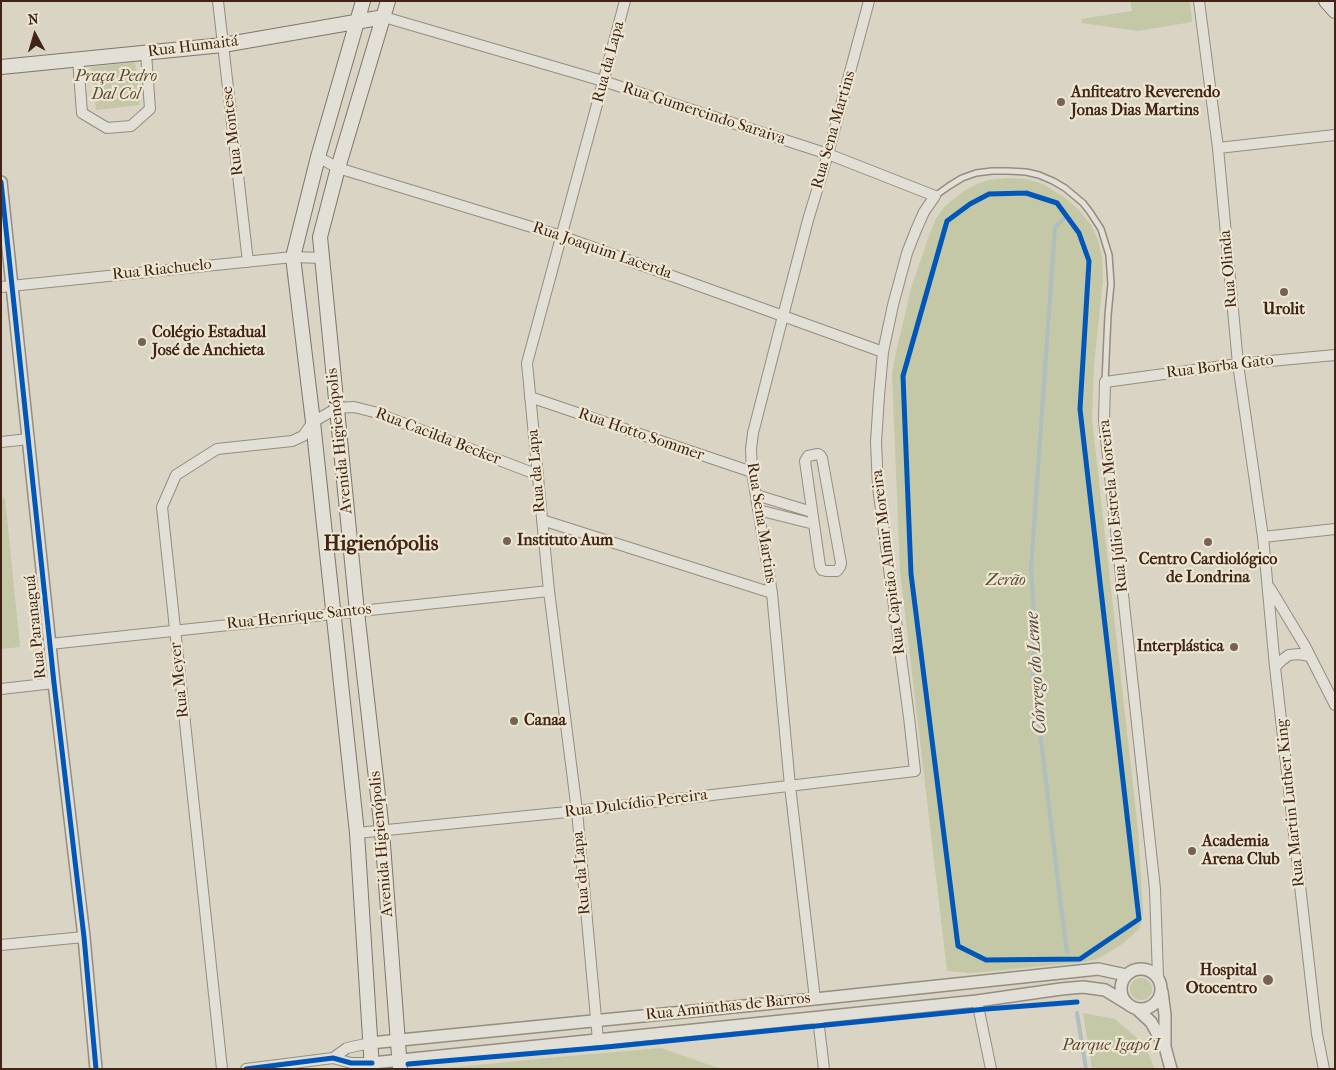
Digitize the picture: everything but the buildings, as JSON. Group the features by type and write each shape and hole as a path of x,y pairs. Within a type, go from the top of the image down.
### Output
{"main road":[{"name":"Avenida Higienópolis","path":"362,1 318,158 293,257 313,422 357,833 372,1066"},
{"name":"Avenida Higienópolis","path":"388,1 338,168 320,237 382,831 400,1064"},
{"path":"1326,1 1335,11"},
{"name":"Rua Humaitá","path":"1,67 223,45 384,17"}],"street":[{"name":"Rua Montese","path":"218,1 248,262"},
{"name":"Rua da Lapa","path":"598,1040 577,811 549,591 527,363 625,1"},
{"name":"Rua Sena Martins","path":"815,999 790,786 772,593 752,472 751,450 752,433 808,220 828,154 869,1"},
{"name":"Rua Olinda","path":"1199,1 1218,148 1238,364 1263,537"},
{"name":"Rua Gumercindo Saraiva","path":"384,17 603,81 828,154 935,196"},
{"path":"78,60 82,114 107,128 131,126 150,109 146,53"},
{"path":"1218,148 1335,135"},
{"name":"Rua Joaquim Lacerda","path":"318,158 338,168 561,236 883,352"},
{"name":"Rua Paranaguá","path":"1,182 7,286 29,438 54,683 84,937 96,1069"},
{"name":"Rua Capitão Almir Moreira","path":"915,771 878,487 876,442 883,352 893,305 907,253 924,212 935,196"},
{"name":"Rua Riachuelo","path":"7,286 293,257 322,258"},
{"name":"Rua Borba Gato","path":"1105,382 1238,364 1335,355"},
{"name":"Rua Júlio Estrela Moreira","path":"1105,382 1104,420 1155,889 1158,977"},
{"name":"Rua Hotto Sommer","path":"530,397 752,472"},
{"name":"Rua Meyer","path":"222,1069 162,507 176,475 217,449 292,441 303,436 313,422 337,408"},
{"name":"Rua Cacilda Becker","path":"337,408 354,408 374,412 538,475"},
{"path":"1,442 29,438"},
{"path":"818,454 822,458 841,563 837,571 822,570 814,524 805,461 808,456 818,454"},
{"path":"756,495 812,512"},
{"path":"758,510 814,524"},
{"path":"542,520 772,593"},
{"path":"1263,537 1335,529"},
{"name":"Rua Martin Luther King","path":"1263,537 1275,666 1317,1034 1324,1069"},
{"path":"1268,585 1296,631 1335,705"},
{"name":"Rua Henrique Santos","path":"50,644 549,591"},
{"path":"1275,666 1289,655 1309,656"},
{"path":"1,689 54,683"},
{"name":"Rua Dulcídio Pereira","path":"357,833 577,811 915,771"},
{"path":"1,945 84,937"},
{"path":"1165,1047 1165,1015 1162,984 1153,972 1139,968 1132,970 1123,979 1121,990 1124,1000 1151,1022 1165,1047 1171,1069"},
{"name":"Rua Aminthas de Barros","path":"333,1058 347,1048 398,1040 1098,969 1126,975"},
{"name":"Rua Aminthas de Barros","path":"246,1069 333,1058 372,1066 400,1064 598,1040 977,1001 1083,987 1105,990 1133,1006"},
{"path":"1133,1006 1144,1009 1150,1007 1155,1004 1162,992"},
{"path":"977,1001 991,1069"},
{"path":"818,1018 824,1069"}],"lane":[{"name":"Rua Júlio Estrela Moreira","path":"935,196 962,178 976,173 1008,171 1026,172 1054,181 1083,203 1101,229 1109,255 1111,284 1105,382"}],"green space":[{"path":"1130,1 1190,1 1192,22 1138,31 1082,23 1081,19 1132,11"},
{"name":"Praça Pedro Dal Col","path":"135,62 140,105 96,110 91,67"},
{"name":"Zerão","path":"1007,178 1027,179 1043,184 1064,197 1079,210 1091,225 1098,240 1102,257 1103,279 1094,365 1092,419 1138,830 1143,911 1139,929 1122,944 1098,959 972,973 947,971 900,571 892,374 911,289 936,219 945,206 964,191 989,180"},
{"path":"5,498 20,647 1,649 1,499"},
{"path":"1141,978 1149,981 1152,989 1149,997 1141,1000 1133,997 1130,989 1133,981"},
{"name":"Parque Igapó I","path":"1083,1013 1115,1019 1144,1044 1155,1069 1092,1069"},
{"path":"661,1048 721,1069 436,1069 559,1057"}],"waterway":[{"name":"Córrego do Leme","path":"1066,217 1055,227 1031,568 1034,616 1033,672 1067,952"},
{"name":"Córrego do Leme","path":"1077,1013 1086,1069"}],"cycle path":[{"path":"1,182 54,683 84,937 96,1069"},
{"path":"1026,193 1057,203 1079,233 1089,261 1080,409 1139,919 1080,959 986,960 958,946 911,574 903,376 947,221 970,204 989,194 1026,193"},
{"path":"408,1064 1077,1002"},
{"path":"246,1069 333,1058 351,1063 372,1063"}],"place":[{"name":"Anfiteatro Reverendo Jonas Dias Martins","path":"1061,102"},
{"name":"Urolit","path":"1284,292"},
{"name":"Colégio Estadual José de Anchieta","path":"142,342"},
{"name":"Instituto Aum","path":"507,541"},
{"name":"Centro Cardiológico de Londrina","path":"1208,542"},
{"name":"Interplástica","path":"1234,647"},
{"name":"Canaa","path":"514,721"},
{"name":"Academia Arena Club","path":"1192,851"},
{"name":"Hospital Otocentro","path":"1268,980"}],"district":[{"name":"Higienópolis","path":"381,545"}]}
